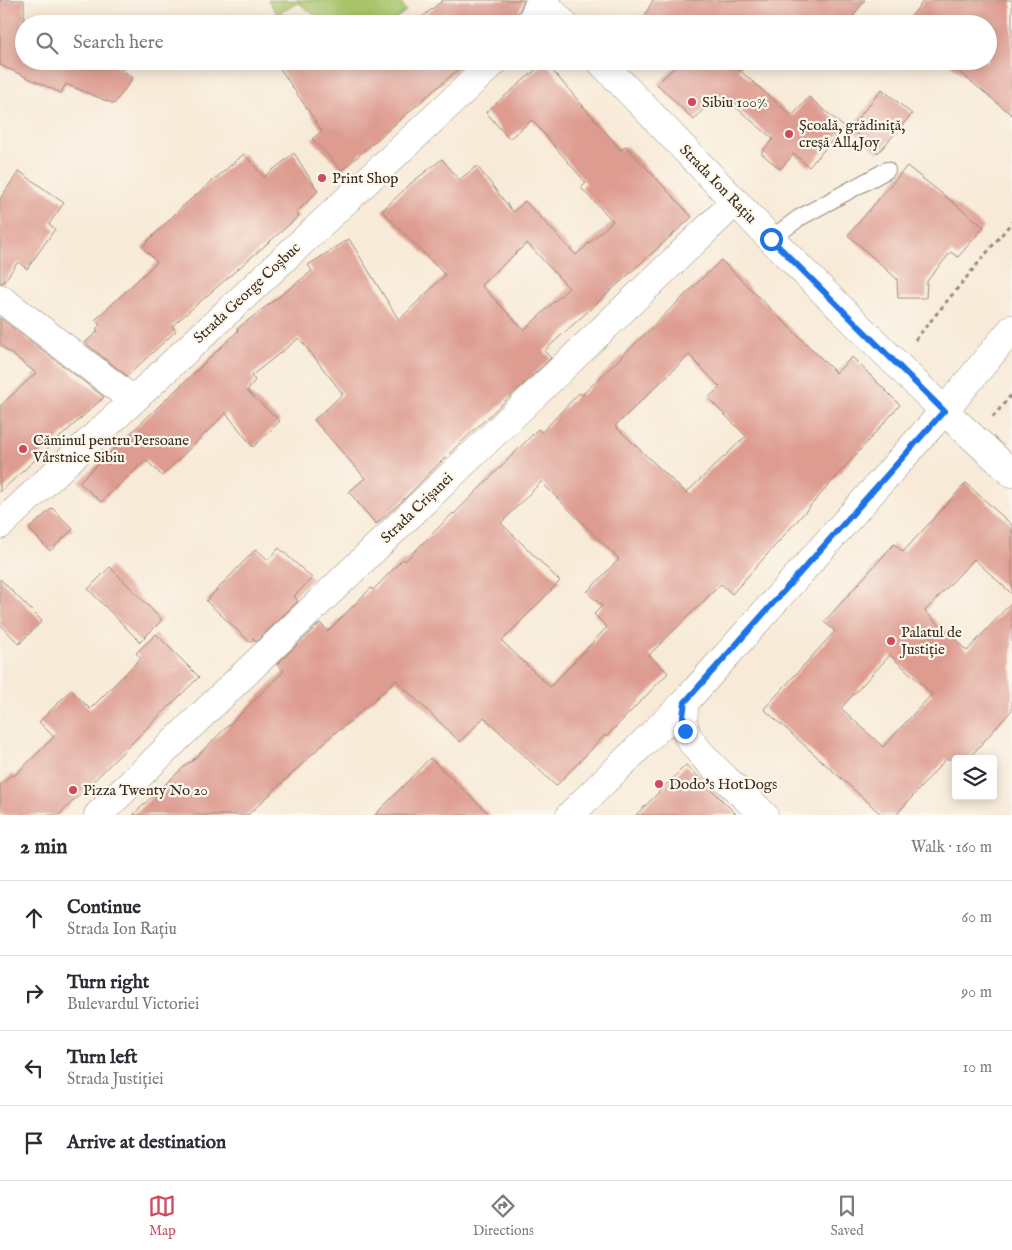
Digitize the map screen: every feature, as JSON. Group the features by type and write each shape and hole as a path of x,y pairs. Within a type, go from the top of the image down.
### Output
{"street":[{"path":"534,15 541,0 555,15"},
{"name":"Strada George Coșbuc","path":"0,525 485,70"},
{"name":"Strada Ion Rațiu","path":"609,70 771,239 895,364 1012,473"},
{"name":"Strada Crișanei","path":"98,815 735,202"},
{"path":"0,298 132,400"},
{"path":"570,815 685,702 944,411 1012,329"},
{"path":"685,702 683,716 685,731 697,750 764,815"}],"lane":[{"path":"771,239 799,218 887,170"}],"path":[{"path":"895,364 1012,222"}],"green space":[{"path":"268,0 400,0 406,11 401,15 314,15 299,3 277,14"}],"building":[{"path":"0,0 24,0 24,15 15,15 15,70 122,70 133,78 114,104 66,84 61,93 0,65"},
{"path":"443,0 524,0 518,15 425,15"},
{"path":"653,0 865,0 854,15 645,15"},
{"path":"924,0 1012,0 1012,115 957,70 997,70 997,15 912,15"},
{"path":"281,70 458,70 342,170 312,139 322,131"},
{"path":"536,70 552,70 621,150 626,146 692,217 544,351 551,358 376,524 349,492 365,478 314,420 343,394 299,338 251,376 255,380 247,391 280,421 253,447 226,413 162,476 146,460 101,502 79,482 238,331 237,329 312,271 308,265 349,239 399,320 445,275 382,211 411,183 442,159 459,180 477,166 513,212 525,201 576,255 613,221 581,188 586,183 532,120 509,139 486,112","holes":["527,243 569,288 524,330 481,285"]},
{"path":"672,70 739,70 792,116 809,97 844,127 809,167 794,154 780,169 761,153 773,139 718,92 694,120 657,84"},
{"path":"882,89 912,114 878,153 850,128"},
{"path":"294,153 318,191 296,213 299,216 172,326 176,331 127,376 85,343 98,331 96,329 100,325 95,320 157,262 142,247 183,206 244,154 264,177"},
{"path":"907,166 984,227 958,257 951,252 927,281 926,298 898,298 897,279 848,235"},
{"path":"19,171 64,203 49,224 55,229 27,269 18,262 3,283 0,283 0,199"},
{"path":"721,260 836,373 852,357 900,405 732,594 721,584 649,655 668,673 556,786 484,717 460,742 396,680 339,729 248,815 133,815 190,763 284,671 277,664 320,623 328,631 371,588 373,590 403,559 405,561 454,514 538,429 542,432 579,393 582,395","holes":["689,355 720,387 708,398 746,436 686,493 615,426","541,482 619,559 587,592 602,606 594,614 607,627 550,687 502,641 560,581 501,523"]},
{"name":"Căminul pentru Persoane Vârstnice Sibiu","path":"0,318 104,397 0,492 0,406 36,373 0,345"},
{"name":"Palatul de Justiție","path":"966,483 1012,525 1012,594 974,559 925,611 967,651 1012,602 1012,710 972,755 952,755 952,759 946,759 896,815 882,815 764,709 835,631 824,622 894,544 903,552","holes":["890,655 932,694 883,747 841,708"]},
{"path":"52,508 73,529 50,551 29,529"},
{"path":"279,548 312,578 294,596 298,601 256,642 253,638 250,642 206,601 256,549 268,560"},
{"path":"110,567 162,620 140,642 88,589"},
{"path":"0,579 42,621 19,644 0,624"},
{"path":"156,634 199,677 59,815 0,815 0,785 12,774 14,776 54,737 39,722 71,690 90,709 141,658 136,653"},
{"path":"430,758 490,815 375,815"},
{"path":"686,765 705,783 737,815 636,815"}],"place":[{"name":"Sibiu 100%","path":"692,102"},
{"name":"Școală, grădiniță, creșă All4Joy","path":"789,134"},
{"name":"Print Shop","path":"322,178"},
{"name":"Căminul pentru Persoane Vârstnice Sibiu","path":"23,449"},
{"name":"Palatul de Justiție","path":"891,641"},
{"name":"Dodo's HotDogs","path":"659,784"},
{"name":"Pizza Twenty No 20","path":"73,790"}],"route":[{"path":"685,731 683,716 685,702 944,411 771,239"}]}
